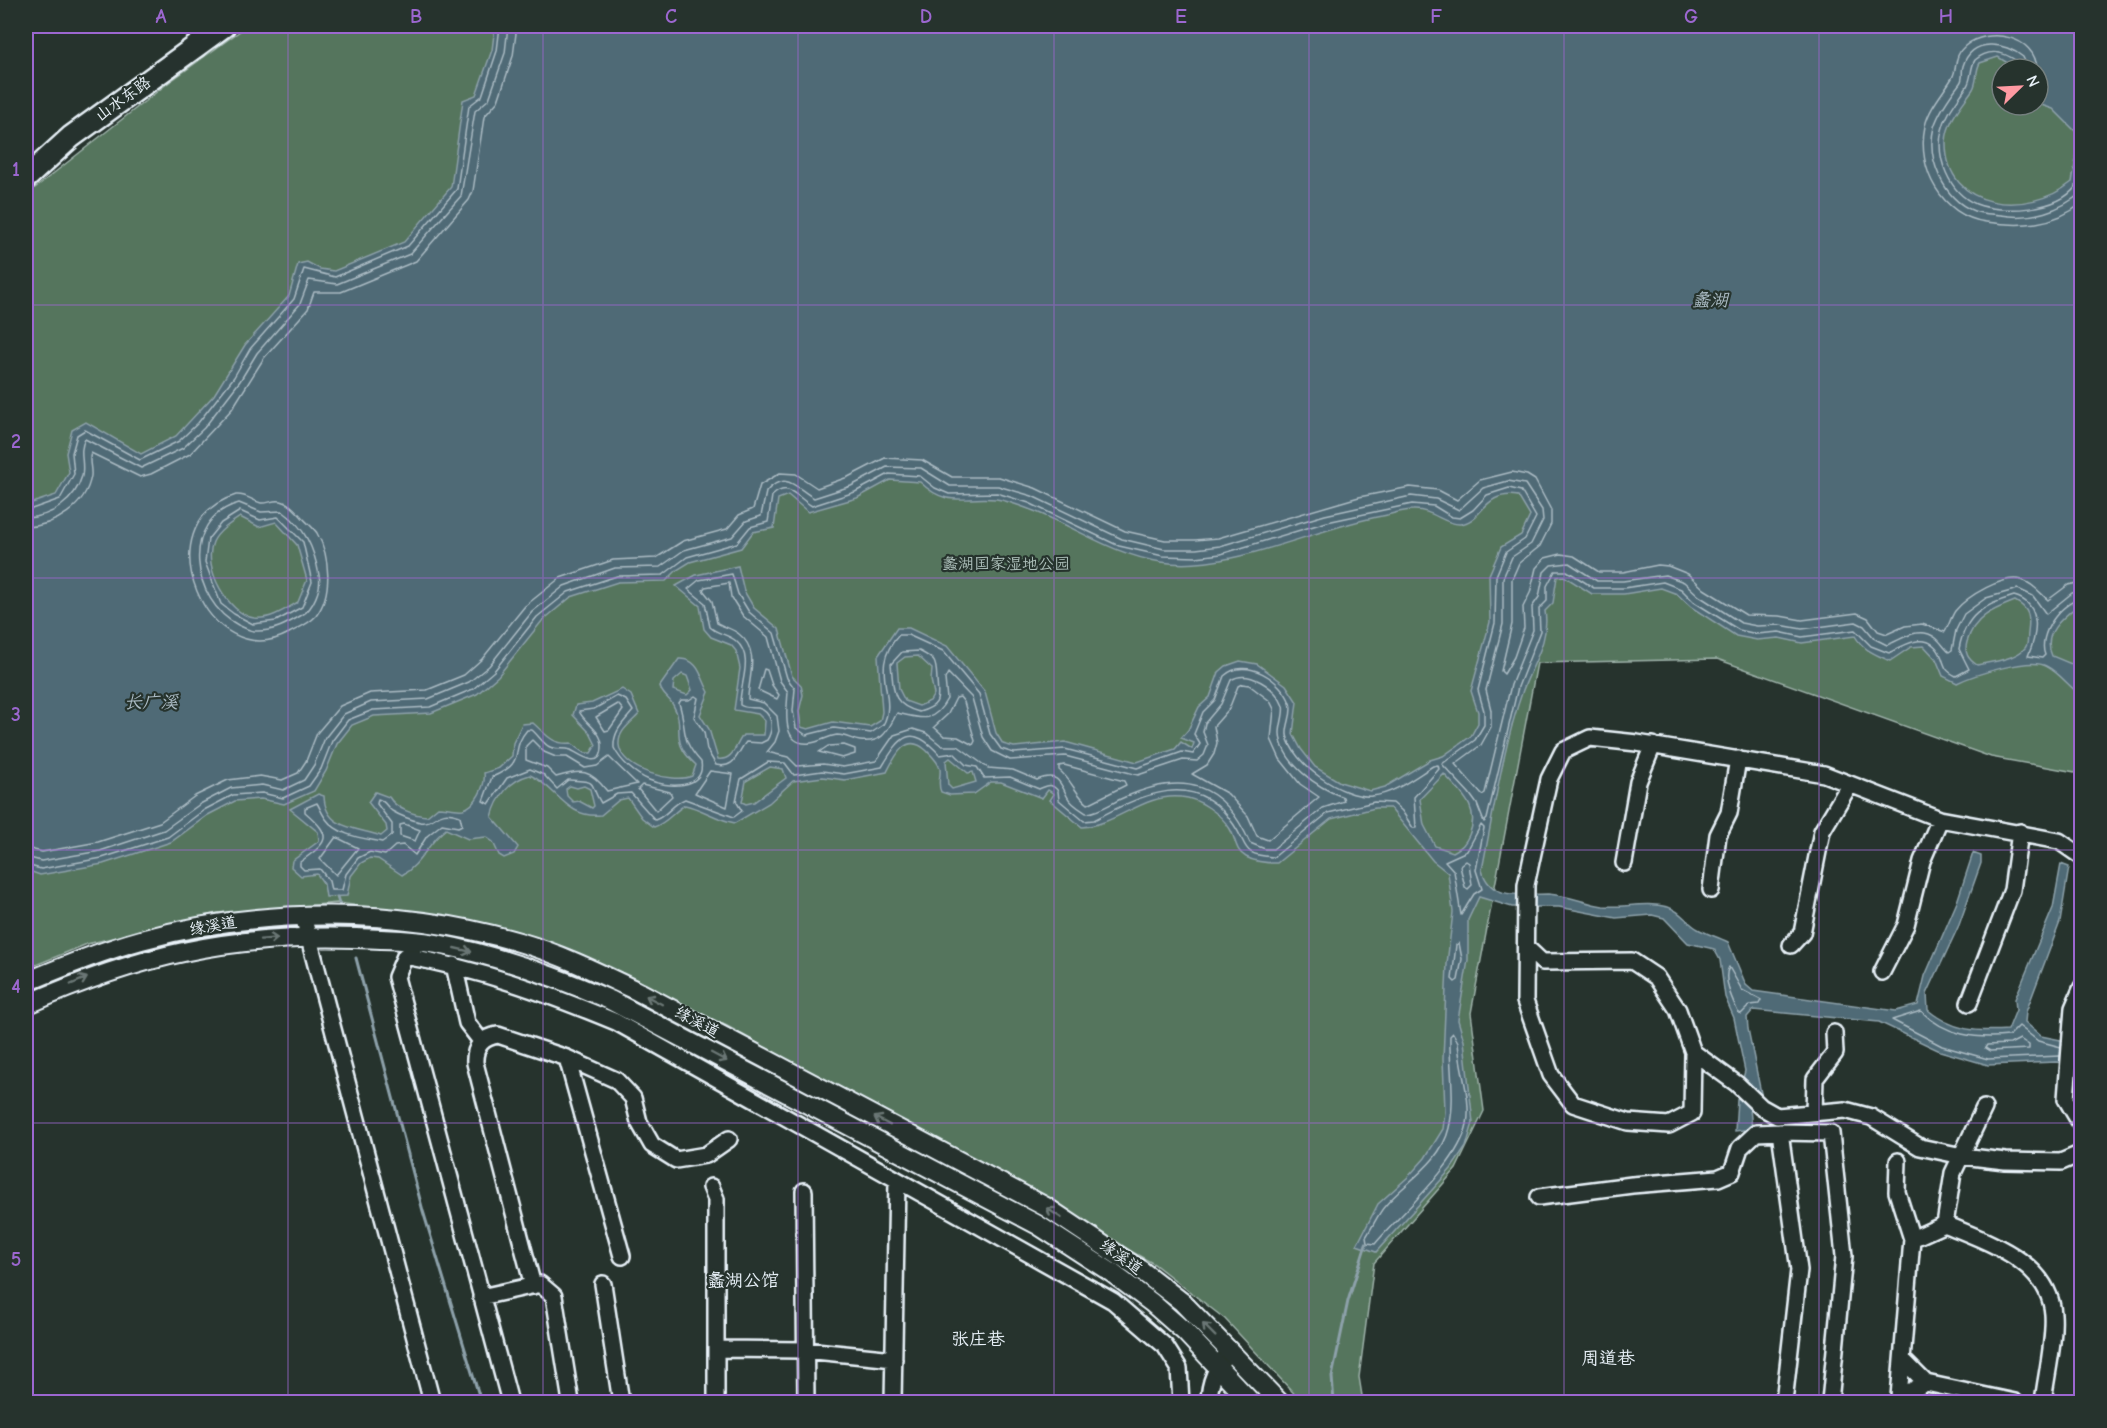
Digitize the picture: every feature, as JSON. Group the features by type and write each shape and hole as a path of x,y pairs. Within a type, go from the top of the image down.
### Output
{"highway":[{"name":"山水东路","path":"26,178 71,136 201,32 224,26"}],"main road":[{"name":"缘溪道","path":"26,982 79,960 141,940 203,927 303,916 370,917 470,929 521,943 592,970 641,993 1046,1208 1142,1271 1182,1302 1279,1402"},
{"name":"缘溪道","path":"26,1005 90,977 179,952 228,943 306,938 372,939 436,944 552,975 610,1000 1038,1225 1152,1303 1185,1332 1251,1402"}],"street":[{"path":"1526,975 1542,962 1632,961 1656,977 1678,1010 1693,1052 1692,1113 1670,1125 1628,1122 1573,1104 1551,1075 1526,1001 1526,975 1526,947 1526,901 1549,778 1563,751 1590,738 1653,745 1824,774 1940,819 2059,841 2080,853"},
{"path":"1624,863 1638,782 1653,745"},
{"path":"1711,890 1718,835 1729,813 1738,759"},
{"path":"1791,945 1802,933 1822,831 1850,784"},
{"path":"1882,972 1906,925 1922,861 1940,819"},
{"path":"1969,1003 2012,890 2020,832"},
{"path":"303,916 306,938 432,1402"},
{"path":"436,944 405,956 396,977 510,1402"},
{"path":"1526,947 1542,962"},
{"path":"405,956 454,965 533,988 616,1022 1113,1301 1165,1346 1179,1368 1181,1402"},
{"path":"454,965 467,1023 481,1041"},
{"path":"2082,987 2073,1008 2066,1099 2082,1126"},
{"path":"1814,1113 1815,1079 1835,1053 1834,1033"},
{"path":"533,1286 475,1063 474,1052 481,1041 498,1035 567,1058 616,1080 633,1098 639,1122 652,1145 676,1160 706,1155 729,1139"},
{"path":"1693,1052 1737,1083 1761,1107 1778,1116 1845,1110 1870,1117 1920,1147 1962,1156 2005,1161 2061,1162 2082,1153"},
{"path":"567,1058 622,1256"},
{"path":"1693,1089 1716,1069"},
{"path":"1945,1224 1953,1173 1984,1108"},
{"path":"1780,1132 1799,1270 1784,1402"},
{"path":"1539,1197 1632,1185 1718,1179 1732,1172 1740,1148 1756,1133 1831,1133 1844,1256 1830,1402"},
{"path":"1898,1161 1897,1192 1912,1239 1899,1400"},
{"path":"893,1402 897,1180"},
{"path":"711,1187 716,1199 716,1402"},
{"path":"804,1191 806,1402"},
{"path":"1912,1239 1945,1224 1992,1244 2032,1269 2049,1293 2053,1316 2043,1402"},
{"path":"482,1296 540,1284 554,1296 571,1402"},
{"path":"603,1284 621,1402"},
{"path":"717,1349 805,1350 894,1359"},
{"path":"1209,1402 1209,1387 1217,1366 1229,1350"},
{"path":"1902,1359 1926,1383 2015,1402"},
{"path":"1899,1400 1926,1383"}],"green space":[{"name":"蠡湖国家湿地公园","path":"247,26 2081,26 2081,773 1991,757 1717,659 1537,663 1471,1013 1484,1111 1456,1169 1374,1263 1359,1377 1363,1402 1302,1402 1225,1319 1154,1264 727,1026 556,944 435,916 338,903 217,913 87,944 26,969 26,195 168,83"}],"water":[{"name":"蠡湖","path":"495,26 2081,26 2081,603 2056,625 2049,647 2052,656 2081,668 2081,695 2051,669 2038,664 2002,668 1957,683 1943,676 1936,659 1924,646 1911,647 1890,661 1874,654 1855,636 1802,643 1779,638 1757,640 1736,636 1691,607 1677,594 1661,588 1624,594 1592,594 1564,576 1557,577 1553,603 1545,611 1543,642 1523,690 1510,733 1482,870 1492,887 1509,894 1548,894 1603,906 1660,905 1673,909 1698,929 1728,942 1746,985 1753,991 1896,1011 1918,1005 1925,976 1957,902 1973,853 1981,856 1981,863 1959,925 1927,994 1928,1010 1937,1017 1965,1029 1996,1031 2008,1030 2016,1010 2015,999 2053,908 2061,864 2069,867 2060,922 2026,1012 2025,1022 2041,1036 2081,1044 2081,1066 2056,1062 1988,1065 1940,1051 1879,1022 1753,1010 1747,1017 1748,1029 1762,1098 1750,1108 1752,1129 1735,1131 1737,1100 1745,1071 1734,1018 1725,997 1720,960 1714,949 1688,943 1664,918 1652,915 1616,918 1559,907 1512,907 1479,897 1468,920 1468,960 1458,1020 1464,1041 1473,1123 1466,1147 1451,1169 1376,1252 1357,1245 1378,1204 1425,1158 1443,1129 1447,964 1453,912 1448,873 1433,861 1390,808 1375,808 1331,819 1277,863 1261,862 1242,854 1226,823 1209,808 1195,800 1168,797 1155,800 1107,821 1082,827 1050,800 1054,794 1048,790 1042,798 1001,782 991,782 974,794 950,795 941,792 938,763 926,750 913,744 902,748 887,772 845,780 823,777 793,781 769,803 735,823 685,805 654,827 642,818 628,798 619,800 601,815 589,815 570,807 548,787 530,775 516,781 505,790 494,810 492,817 518,847 514,854 504,858 499,855 493,842 486,837 468,839 446,829 409,871 402,875 378,859 370,858 361,863 351,876 347,896 326,897 324,884 317,874 301,876 291,867 292,861 319,841 318,832 290,809 318,794 324,796 330,815 337,821 345,826 381,836 387,831 386,825 368,802 375,792 389,797 396,805 411,813 427,816 438,807 463,809 472,804 479,794 484,773 499,768 512,756 513,743 522,724 533,723 554,740 571,743 585,753 591,753 596,745 590,733 573,715 576,705 592,703 622,689 631,695 639,714 621,735 619,745 622,754 629,762 649,773 673,778 692,776 696,765 682,748 677,713 660,686 679,659 695,665 709,692 700,715 709,729 718,759 727,758 743,735 764,735 765,721 758,714 734,710 740,668 736,651 731,645 711,637 704,629 700,606 676,586 696,575 738,566 744,591 754,608 779,629 792,676 801,685 803,695 799,711 801,727 808,729 833,722 870,727 880,721 882,712 878,656 897,628 909,628 947,646 985,692 996,733 1003,744 1014,747 1065,742 1137,762 1175,749 1181,742 1192,749 1194,743 1181,738 1188,730 1199,707 1210,697 1219,672 1226,666 1240,661 1257,664 1286,685 1297,702 1293,734 1315,767 1340,782 1370,791 1385,787 1430,760 1443,756 1471,736 1478,723 1478,712 1471,691 1490,622 1489,575 1501,547 1521,535 1530,516 1518,496 1506,495 1497,498 1474,518 1460,524 1454,524 1420,510 1405,511 1356,522 1272,548 1215,561 1187,564 1161,562 1125,553 1043,515 1011,503 984,498 947,498 920,482 890,480 857,498 808,512 788,495 778,499 774,528 753,532 741,548 690,562 666,581 618,582 571,597 542,621 498,676 477,694 431,713 374,716 352,725 337,744 326,771 314,791 284,804 261,799 235,801 208,815 171,842 103,864 40,875 26,870 26,505 56,495 69,472 66,453 72,430 86,422 141,454 176,436 214,395 245,345 289,296 298,264 307,262 320,269 334,271 404,242 451,187 463,100 476,95 492,50","holes":["1990,57 2050,57 2050,108 2080,136 2072,182 2054,193 2034,200 2013,203 1992,201 1974,195 1959,183 1949,165 1947,134 1956,114 1973,89 1980,63 1990,60","240,517 259,527 276,522 297,545 307,580 298,602 272,616 254,618 244,615 227,599 214,576 211,564 213,542 221,531","2015,601 2024,607 2028,614 2025,648 2013,656 1977,665 1966,653 1966,646 1974,626 1985,616","918,656 932,669 931,680 934,694 930,701 919,706 905,701 899,689 897,663 905,657","682,674 687,676 692,690 687,695 673,690 674,681","950,758 968,773 973,772 976,782 952,789 948,785 946,761","770,767 783,769 786,778 754,802 746,804 742,802 746,781","1444,774 1463,795 1471,809 1473,817 1469,835 1465,843 1453,852 1435,846 1424,825 1420,799","570,786 577,788 584,786 590,789 594,806 592,808 579,801 573,802 567,796 566,789"]}],"waterway":[{"path":"337,897 341,909"},
{"path":"356,958 423,1211 481,1402"},
{"path":"1334,1402 1332,1377 1348,1301 1366,1244"}],"district":[{"name":"蠡湖公馆","path":"743,1280"},
{"name":"张庄巷","path":"978,1339"},
{"name":"周道巷","path":"1608,1358"}],"water label":[{"name":"长广溪","path":"151,702"}]}
